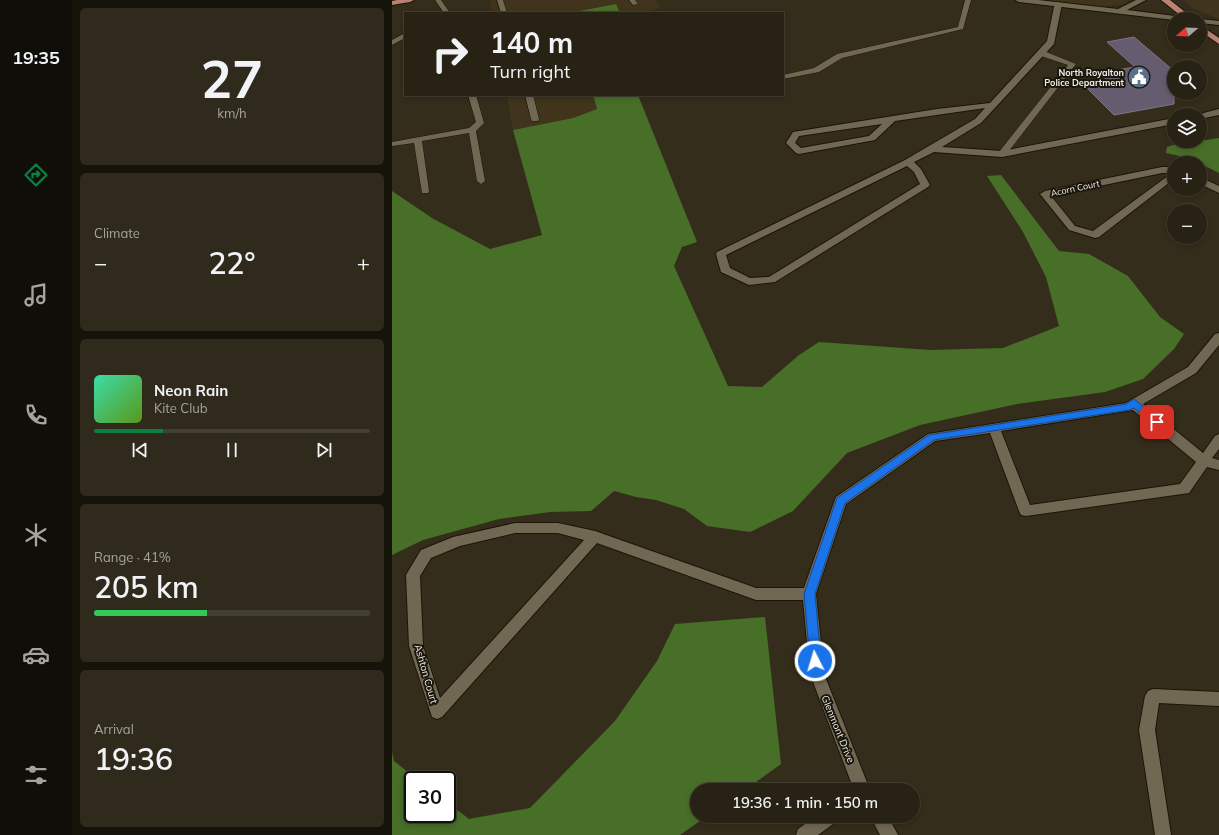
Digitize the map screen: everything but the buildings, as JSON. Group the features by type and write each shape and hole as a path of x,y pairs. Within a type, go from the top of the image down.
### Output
{"main road":[{"path":"392,3 410,0"},
{"path":"1165,0 1181,12"},
{"path":"1207,33 1219,42"}],"street":[{"path":"1019,0 1167,17"},
{"path":"1118,11 1131,7 1142,0"},
{"path":"908,162 918,171 925,185 772,280 749,282 725,270 721,254 932,150 978,121 1051,42 1058,4"},
{"path":"1207,22 1219,23"},
{"path":"892,119 872,138 799,151 790,143 796,134 941,110 993,105"},
{"path":"1207,115 1219,112"},
{"path":"932,150 1002,154 1167,122"},
{"name":"Acorn Court","path":"1167,170 1045,194 1072,228 1095,235 1167,180"},
{"path":"1207,184 1219,190"},
{"name":"Glenmont Drive","path":"859,783 816,674 809,594 841,501 932,437 1129,407 1192,370 1219,336"},
{"path":"1134,403 1204,461 1219,465"},
{"path":"994,428 1026,511 1184,490 1219,439"},
{"name":"Ashton Court","path":"595,537 437,712 416,646 413,575 426,554 458,541 515,528 558,528 595,537 756,594 809,594"},
{"path":"1163,835 1147,730 1153,696 1219,699"},
{"path":"804,835 820,823"},
{"path":"882,823 890,835"}],"lane":[{"path":"438,0 446,12"},
{"path":"500,0 504,12"},
{"path":"784,77 816,70 840,56 961,28 968,0"},
{"path":"392,43 404,36"},
{"path":"1002,154 1072,64 1041,53"},
{"path":"392,144 472,130 480,123 472,96"},
{"path":"529,96 535,119"},
{"path":"472,130 480,181"},
{"path":"418,139 424,191"}],"shaded area":[{"path":"490,0 656,0 661,8 645,12 620,12 616,4 574,12 492,12"},
{"path":"1039,0 1129,0 1123,4 1099,7"},
{"path":"1183,0 1219,0 1219,19 1207,14 1207,12 1195,9"},
{"path":"507,96 593,96 597,109 573,118 513,130"}],"green space":[{"path":"616,4 620,12 574,12"},
{"path":"593,96 638,96 697,242 682,247 674,266 728,386 762,387 799,355 819,342 930,350 1003,348 1059,326 1046,277 1023,232 987,176 1001,175 1059,251 1089,254 1128,276 1160,317 1184,334 1174,349 1143,379 1105,392 1017,404 920,425 847,453 793,511 750,532 707,526 684,509 656,500 636,497 614,491 591,511 550,512 499,519 423,540 392,555 392,191 432,218 490,249 542,235 513,130 573,118 597,109"},
{"path":"1219,138 1219,173 1207,167 1207,156 1180,156 1166,153 1167,147 1207,148 1207,140"},
{"path":"765,617 781,764 755,783 690,783 690,823 697,823 680,835 392,835 392,752 394,761 407,771 404,771 404,823 456,823 456,809 469,819 530,808 615,721 657,661 675,624"}],"place":[{"name":"North Royalton Police Department","path":"1139,77"}],"route":[{"path":"815,661 809,594 841,501 932,437 1129,407 1134,403 1157,422"}]}
